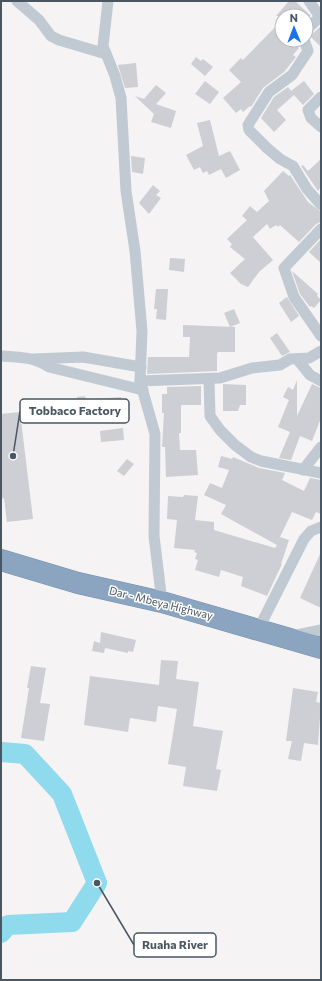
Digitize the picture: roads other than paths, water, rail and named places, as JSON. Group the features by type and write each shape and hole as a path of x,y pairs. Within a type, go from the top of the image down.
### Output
{"highway":[{"name":"Dar - Mbeya Highway","path":"1,560 78,583 162,602 321,648"}],"street":[{"path":"17,1 39,20 52,36 59,40 106,54"},
{"path":"108,1 103,46 115,76 121,98 126,191 135,251 142,331 142,385 155,434 154,536 162,602"},
{"path":"309,1 320,17"},
{"path":"307,48 308,51 306,56 292,75 269,92 248,125 249,130 267,148 280,159 293,166 307,189 321,205"},
{"path":"321,97 308,110 311,118 321,126"},
{"path":"321,228 284,268 294,297 321,336"},
{"path":"1,356 39,360 48,367 142,385 226,377 252,368 280,365 290,359 297,359 318,354"},
{"path":"310,375 311,362 318,354"},
{"path":"33,359 83,357 141,368"},
{"path":"297,359 310,375 321,381"},
{"path":"209,379 210,416 220,430 251,457 261,461 321,473"},
{"path":"304,470 321,447"},
{"path":"258,630 304,539 311,531 321,527"},
{"path":"283,637 321,630"}],"waterway":[{"path":"1,752 25,754 62,794 97,883 72,922 8,925 1,933"}],"place":[{"name":"Tobbaco Factory","path":"13,456"},
{"name":"Ruaha River","path":"97,883"}]}
